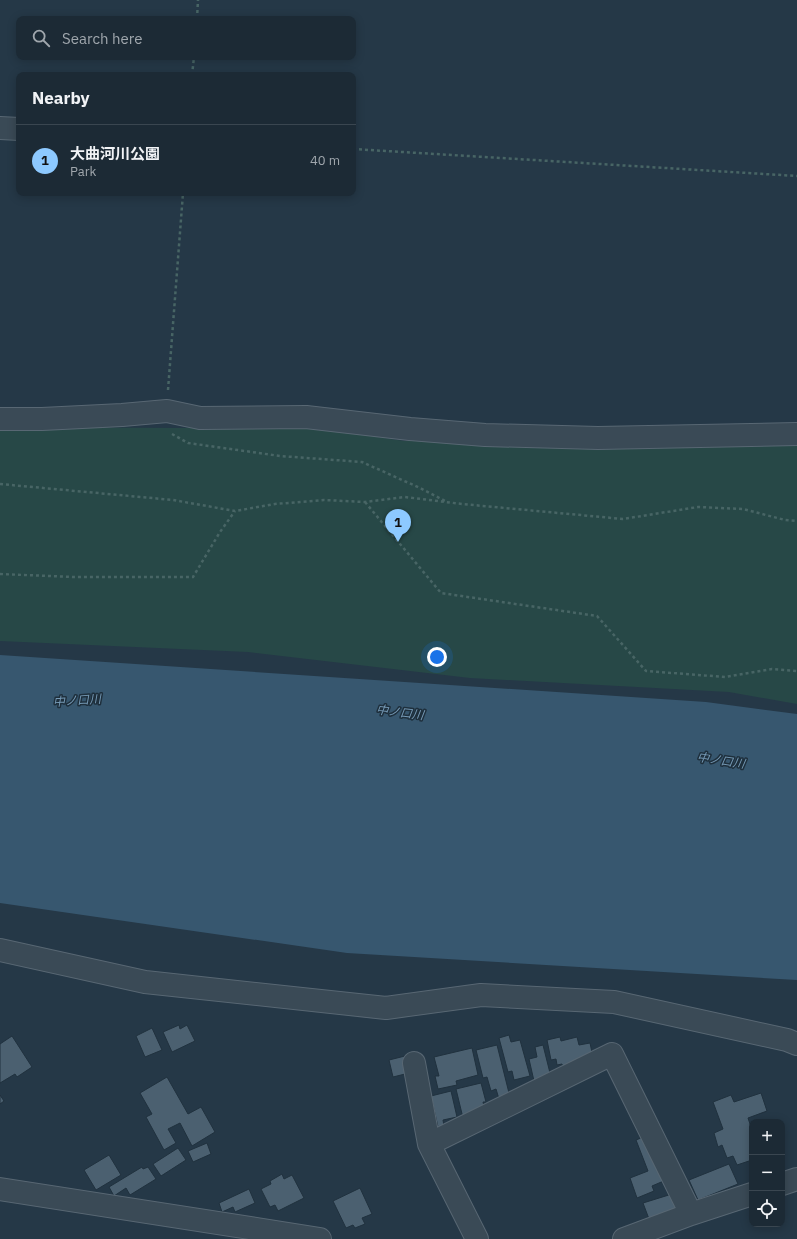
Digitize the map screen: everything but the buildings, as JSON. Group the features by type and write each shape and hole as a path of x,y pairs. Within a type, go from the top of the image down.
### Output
{"street":[{"path":"0,128 16,129"},
{"path":"0,419 115,416 167,411 200,418 306,417 410,429 485,435 598,438 797,434"},
{"path":"0,950 145,982 386,1008 481,995 614,1002 787,1040 797,1044"},
{"path":"429,1144 612,1054 691,1214"},
{"path":"414,1063 429,1144 477,1239"},
{"path":"785,1183 797,1179"},
{"path":"0,1190 320,1239"},
{"path":"624,1239 691,1214 749,1195"}],"path":[{"path":"197,16 198,0"},
{"path":"192,72 194,60"},
{"path":"356,149 797,176"},
{"path":"183,196 167,411 172,435 188,443 280,456 362,462 420,488 449,503"},
{"path":"0,484 174,500 235,511 275,504 324,500 365,502 405,497 449,503 623,519 698,507 743,509 785,520 797,521"},
{"path":"365,502 441,593 597,616 646,671 725,678 772,669 797,671"},
{"path":"0,574 72,577 192,577 235,511"}],"green space":[{"path":"296,425 404,441 797,443 797,704 729,692 470,678 248,652 0,641 0,427 181,428"}],"water":[{"name":"中ノ口川","path":"0,655 706,702 797,714 797,980 347,953 0,903"}],"place":[{"name":"大曲河川公園","path":"398,542"}]}
